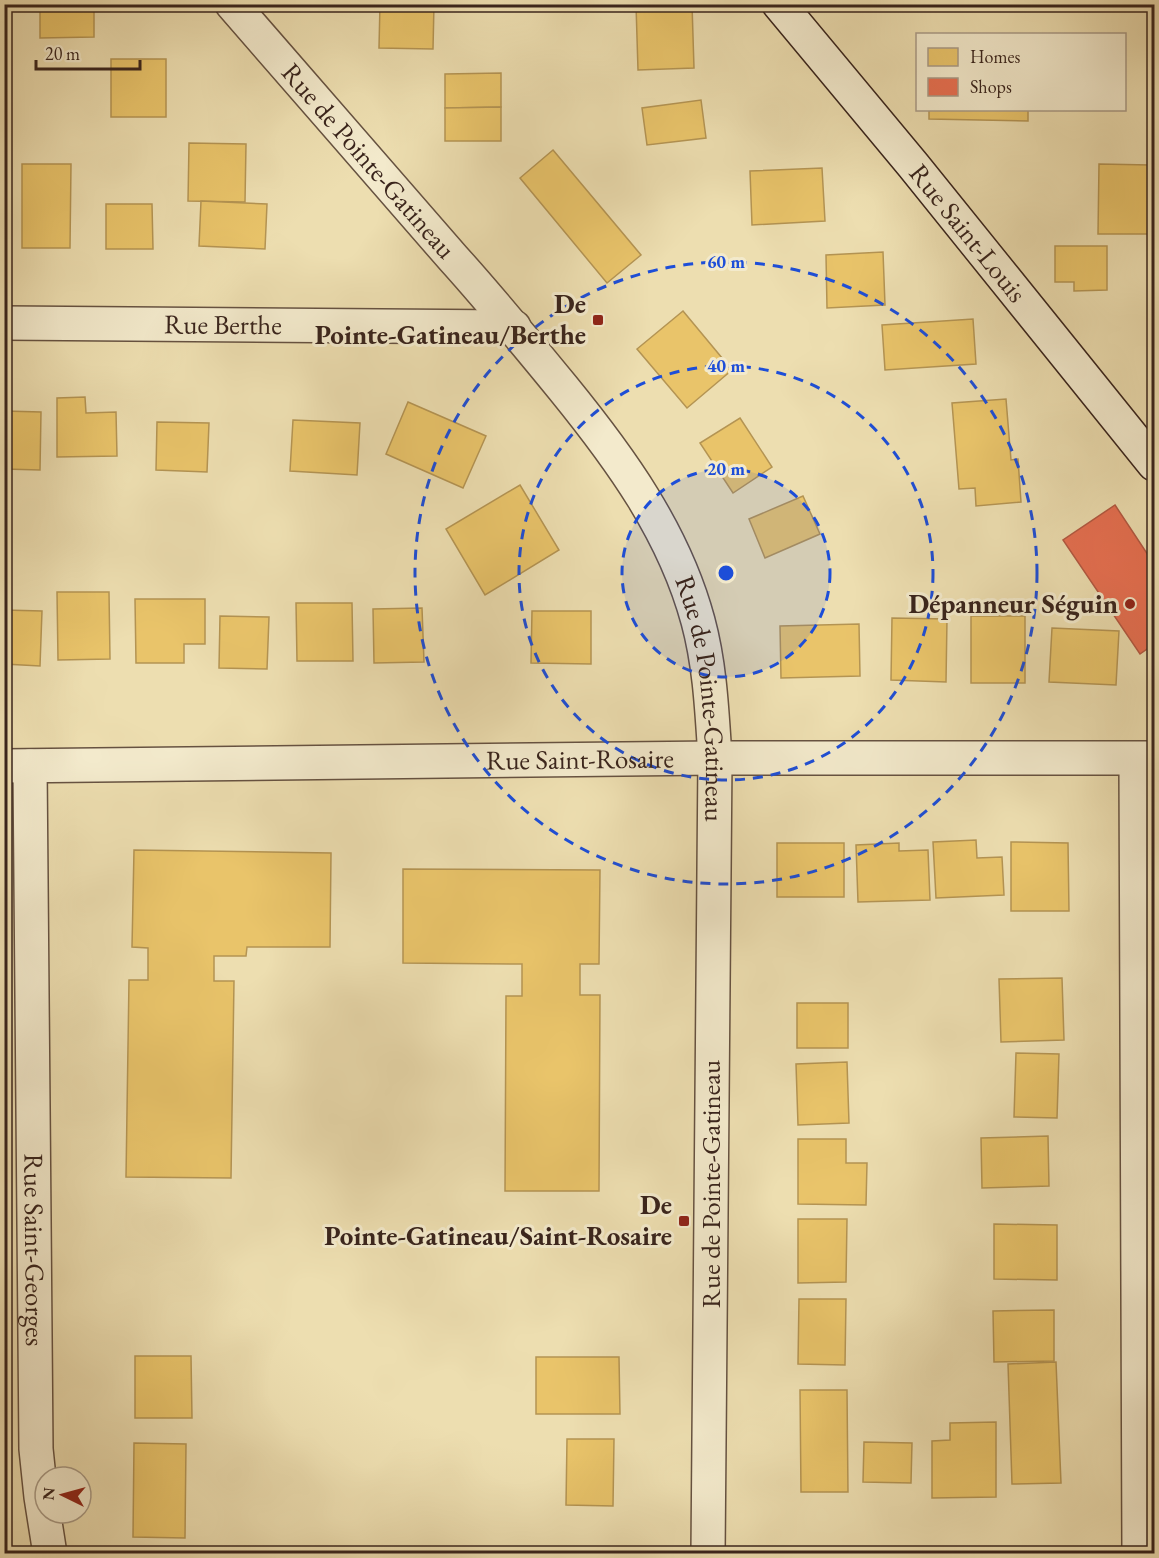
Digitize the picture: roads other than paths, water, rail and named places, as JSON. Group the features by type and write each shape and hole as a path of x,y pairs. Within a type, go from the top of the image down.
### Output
{"street":[{"name":"Rue de Pointe-Gatineau","path":"232,4 514,327 608,443 638,487 659,525 682,575 698,621 707,669 715,758 708,1554"},
{"name":"Rue Saint-Louis","path":"779,4 913,165 1155,464"},
{"name":"Rue Berthe","path":"4,323 514,327"},
{"name":"Rue Saint-Rosaire","path":"17,766 715,758 1145,758"},
{"path":"1139,1554 1145,758"},
{"name":"Rue Saint-Georges","path":"17,766 36,1449 40,1497 50,1554"}],"place":[{"name":"De Pointe-Gatineau/Berthe","path":"598,320"},
{"name":"Dépanneur Séguin","path":"1130,604"},
{"name":"De Pointe-Gatineau/Saint-Rosaire","path":"684,1221"}]}
